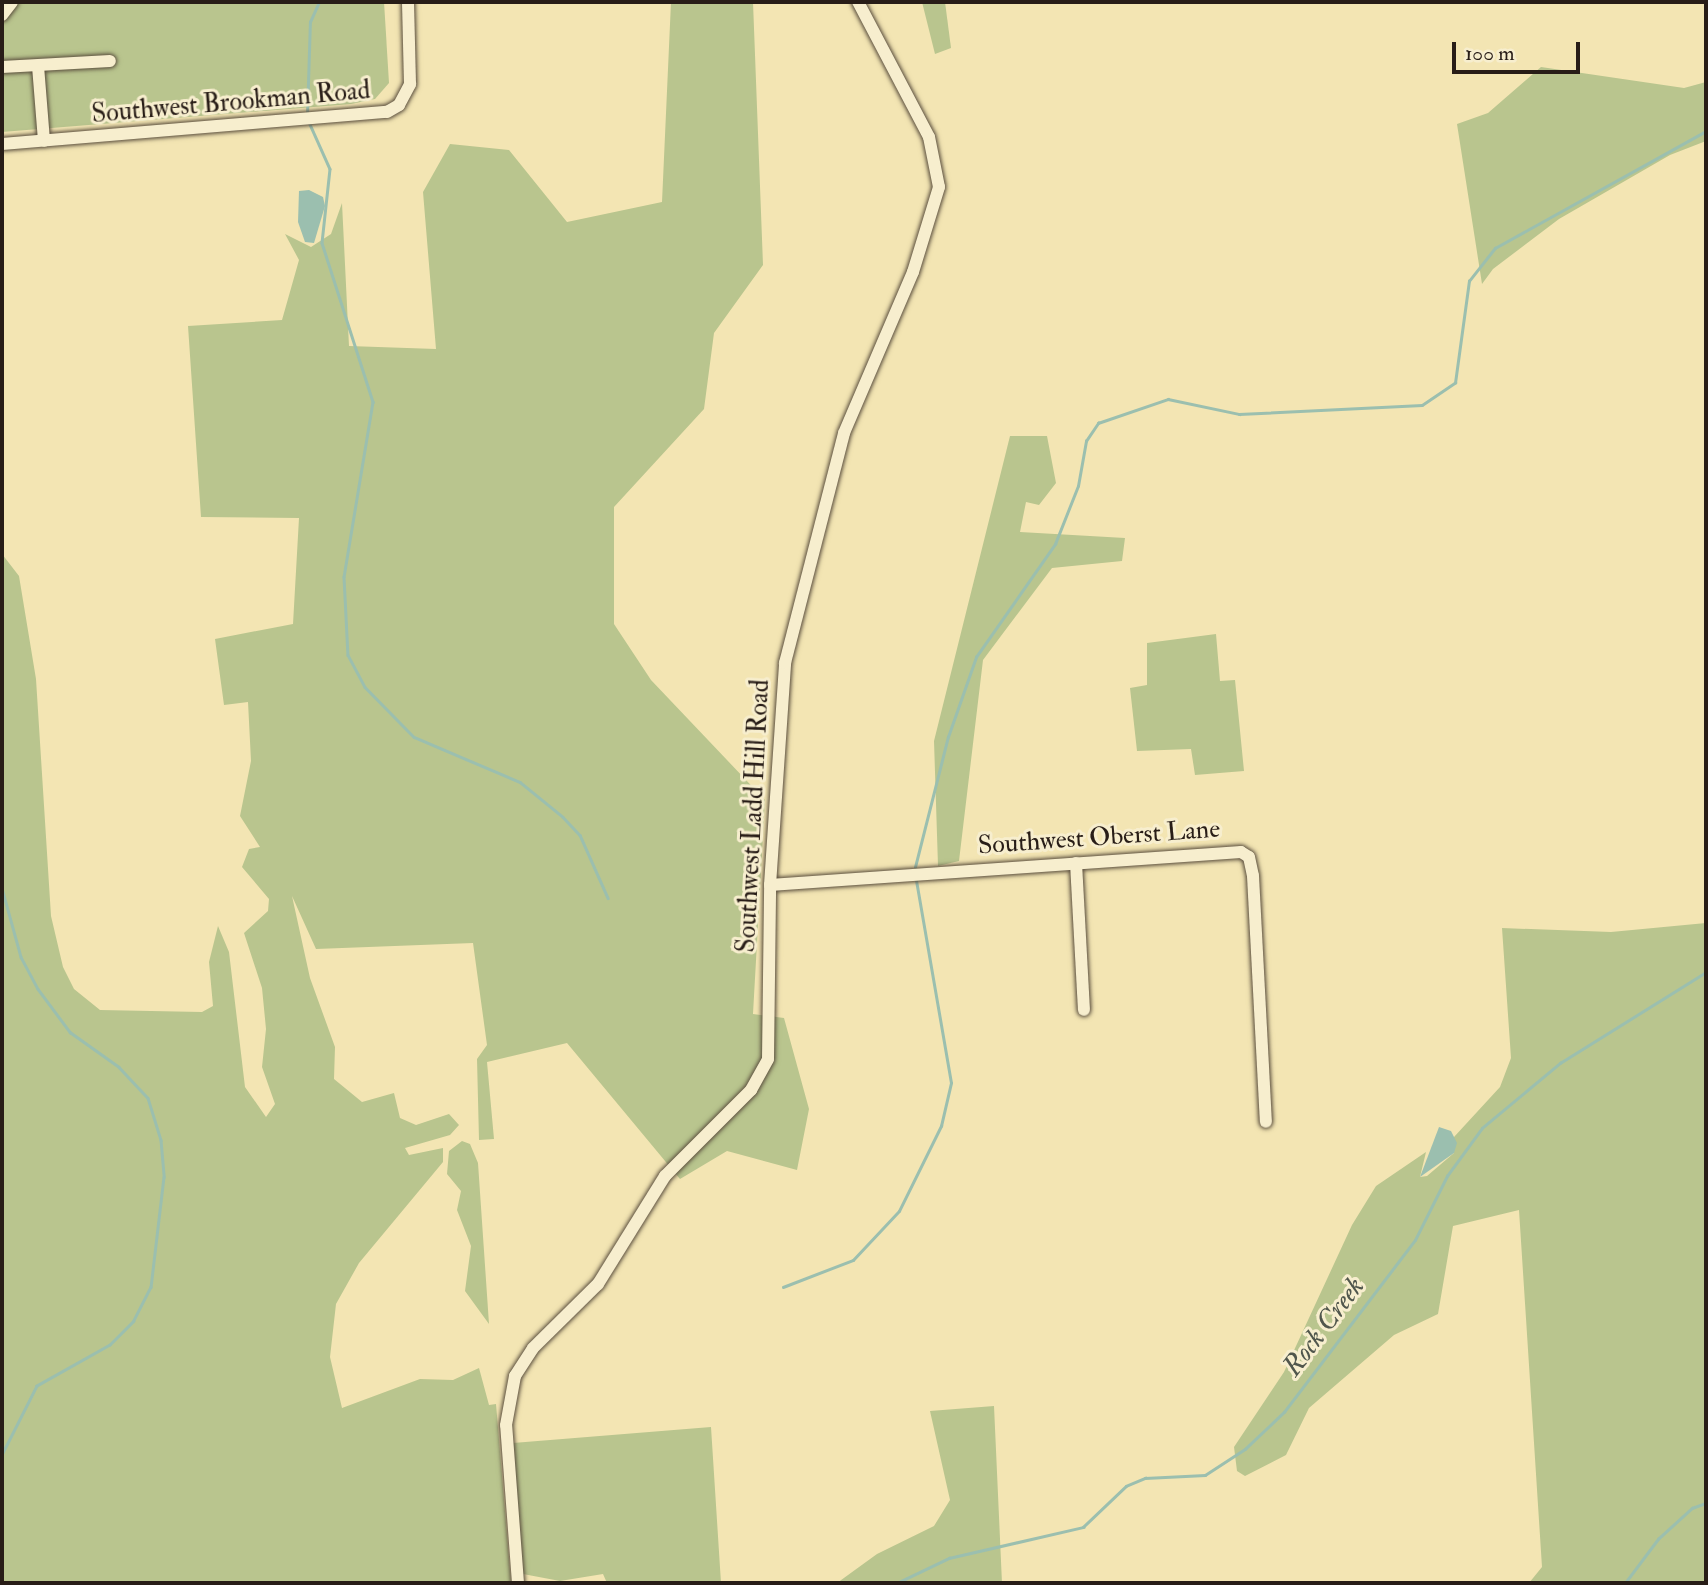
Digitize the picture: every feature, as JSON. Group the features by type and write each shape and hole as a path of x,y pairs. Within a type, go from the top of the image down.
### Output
{"street":[{"path":"2,15 12,2"},
{"name":"Southwest Brookman Road","path":"2,144 387,112 399,105 410,84 408,2"},
{"name":"Southwest Ladd Hill Road","path":"518,1583 506,1425 515,1376 533,1349 598,1284 665,1176 761,1077 770,1041 770,885 784,669 801,590 844,433 913,272 938,193 929,137 858,2"},
{"path":"2,67 110,61"},
{"path":"38,66 44,141"},
{"name":"Southwest Oberst Lane","path":"770,885 1232,852 1249,857 1266,1122"},
{"path":"1076,863 1084,1010"}],"green space":[{"path":"2,2 384,2 389,83 375,99 351,104 2,132"},
{"path":"671,2 753,2 763,265 714,333 704,409 614,507 614,624 651,680 765,800 753,1014 784,1018 809,1109 797,1170 727,1151 680,1179 567,1043 487,1062 494,1139 479,1140 477,1059 487,1045 473,943 316,949 292,896 310,978 335,1047 334,1079 362,1102 394,1093 400,1118 416,1125 449,1114 459,1125 450,1135 405,1148 409,1155 443,1148 443,1162 359,1263 336,1304 330,1357 342,1408 420,1379 453,1380 479,1368 489,1405 496,1404 511,1583 2,1583 2,554 19,576 36,679 51,916 63,967 74,989 100,1010 202,1012 213,1006 209,962 218,926 229,952 245,1087 266,1117 275,1104 262,1067 266,1029 262,988 244,933 268,911 269,899 242,867 249,849 260,847 240,816 251,761 248,702 224,705 215,639 293,624 299,518 201,517 188,326 282,320 299,260 285,234 311,247 331,234 342,203 349,346 436,349 423,192 450,144 509,150 567,222 662,202"},
{"path":"922,2 945,2 951,48 935,54"},
{"path":"1541,67 1684,88 1706,82 1706,141 1670,155 1559,219 1493,269 1482,284 1457,124 1488,113"},
{"path":"1010,436 1047,436 1056,483 1039,505 1026,502 1020,532 1125,538 1122,561 1052,568 983,660 959,861 938,866 934,741"},
{"path":"1216,634 1220,681 1235,680 1244,771 1195,775 1191,749 1137,751 1130,688 1147,685 1147,643"},
{"path":"1706,923 1706,1583 1529,1583 1542,1567 1519,1210 1453,1226 1438,1314 1394,1335 1309,1408 1286,1455 1245,1476 1237,1471 1234,1447 1284,1372 1352,1225 1376,1186 1426,1152 1420,1177 1427,1176 1454,1153 1454,1137 1500,1087 1511,1058 1502,928 1611,932"},
{"path":"462,1141 470,1144 478,1163 489,1324 465,1291 471,1246 457,1210 461,1191 447,1174 449,1151"},
{"path":"994,1406 1002,1583 837,1583 877,1554 934,1526 950,1500 930,1411"},
{"path":"711,1427 721,1583 607,1583 603,1574 560,1581 523,1574 513,1443"}],"shaded area":[{"path":"309,190 323,197 325,206 314,243 305,242 298,222 299,191"},
{"path":"1439,1127 1451,1131 1457,1143 1454,1153 1420,1177"}],"waterway":[{"path":"307,115 310,22 319,2"},
{"path":"309,122 330,169 322,243 373,402 344,577 348,655 365,687 414,737 520,782 563,817 580,835 608,898"},
{"path":"915,867 948,737 976,657 1055,544 1078,486 1086,441 1098,423 1168,399 1239,414 1422,405 1455,383 1469,281 1495,248 1706,131"},
{"path":"783,1287 853,1260 899,1211 941,1126 951,1083 916,881"},
{"path":"2,888 21,957 38,989 70,1032 119,1067 148,1098 161,1140 164,1177 151,1287 134,1321 110,1345 37,1386 2,1455"},
{"name":"Rock Creek","path":"897,1583 949,1558 1083,1527 1126,1486 1145,1478 1205,1475 1245,1449 1284,1412 1415,1240 1447,1176 1482,1128 1560,1063 1706,972"},
{"path":"1625,1583 1658,1539 1692,1508 1706,1503"}]}
